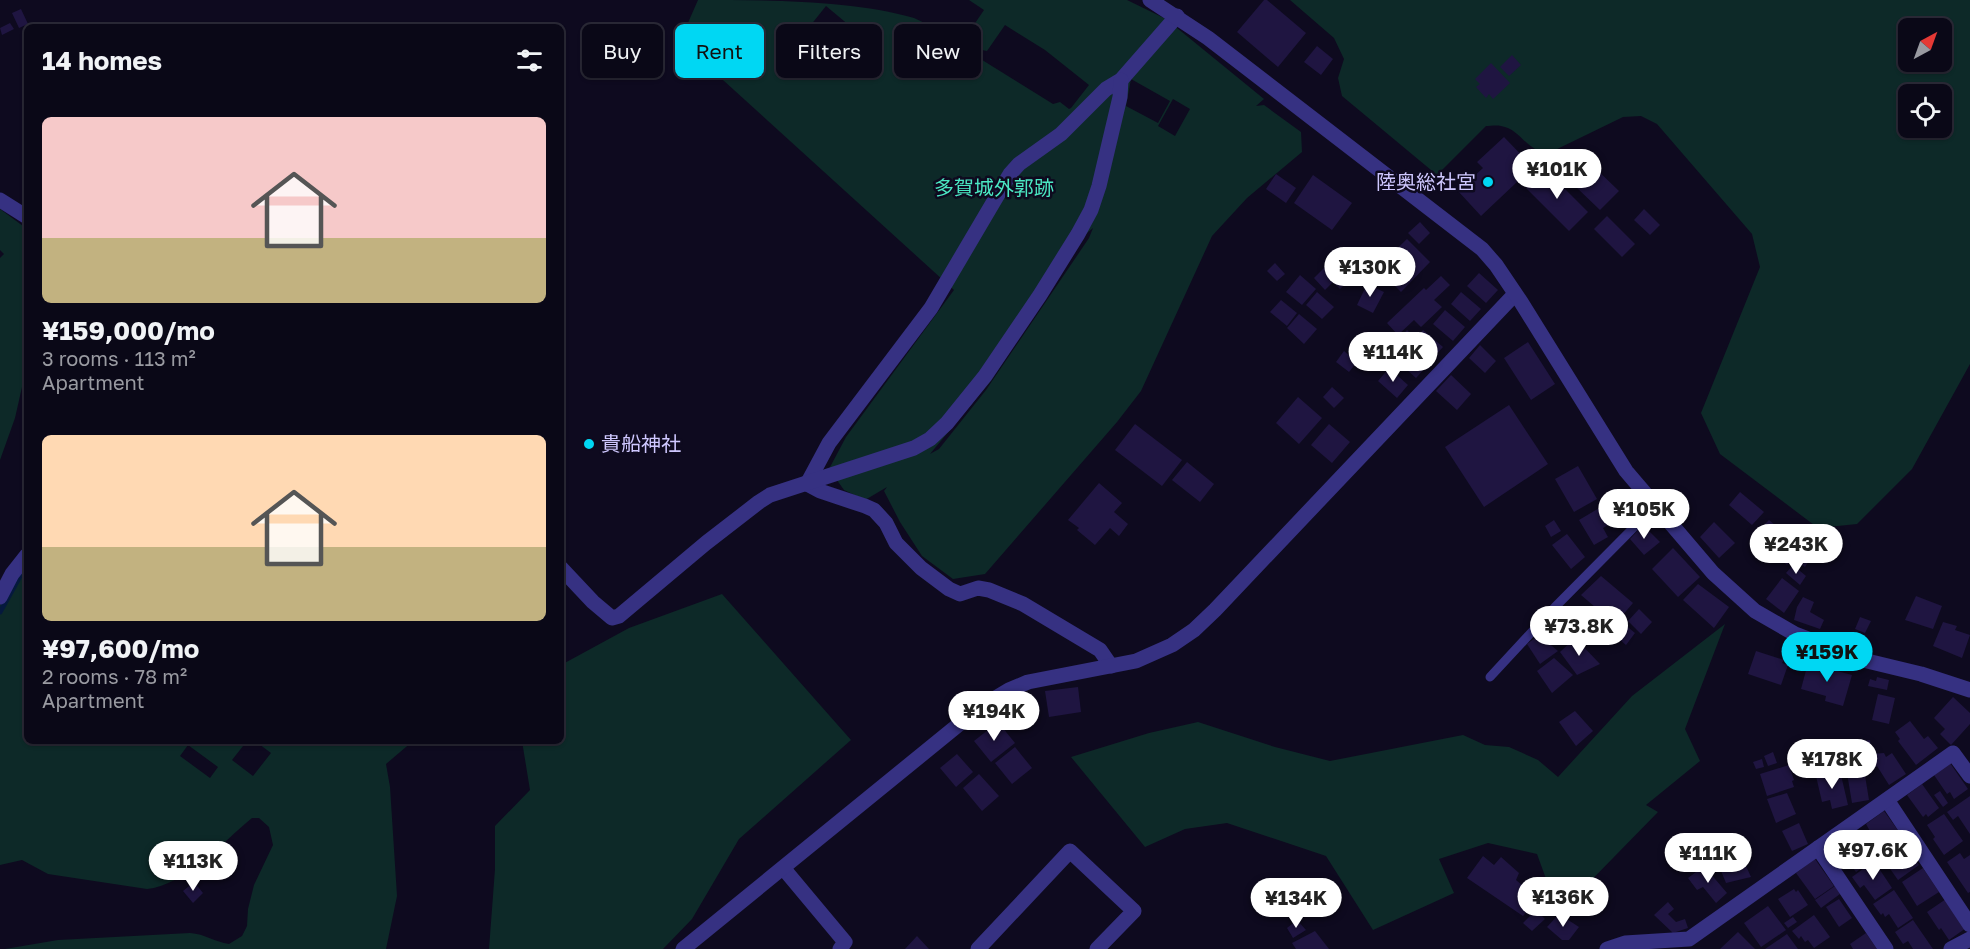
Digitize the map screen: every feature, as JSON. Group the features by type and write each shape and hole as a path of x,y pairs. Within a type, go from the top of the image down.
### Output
{"street":[{"path":"1150,0 1176,16 1455,226 1482,249 1496,265 1515,294 1626,471 1713,573 1755,611 1795,633 1863,660 1921,674 1970,690"},
{"path":"807,484 829,443 931,308 1010,174 1018,164 1061,134 1106,90 1121,80 1176,16"},
{"path":"564,571 593,602 612,618 619,616 759,502 779,492 914,447 930,438 947,423 985,376 1040,295 1091,210 1120,97 1121,80"},
{"path":"0,200 24,216"},
{"path":"683,949 979,708 1009,690 1028,682 1136,661 1172,645 1201,623 1515,294"},
{"path":"807,484 820,491 874,510 886,523 896,543 921,568 949,589 960,594 978,588 989,590 1023,604 1100,650 1111,666"},
{"path":"0,597 12,574 24,559"},
{"path":"1607,949 1625,943 1689,944 1818,848 1953,753 1970,776"},
{"path":"1887,800 1970,925"},
{"path":"1818,848 1886,949"},
{"path":"978,949 1070,851 1134,911 1097,949"},
{"path":"784,869 845,942 840,949"},
{"path":"1951,949 1970,939"}],"lane":[{"path":"1490,677 1555,607 1655,506"}],"green space":[{"name":"多賀城外郭跡","path":"698,0 836,4 914,18 926,24 894,24 894,78 981,78 981,59 1053,104 1060,102 1069,109 1089,85 1045,50 1005,25 987,51 982,50 981,53 981,24 974,24 984,10 969,0 1127,0 1166,19 1264,99 1256,106 1264,105 1301,132 1302,152 1247,198 1212,236 1141,391 1117,422 985,574 953,579 922,556 900,522 884,491 887,487 865,500 844,490 829,469 846,437 954,290 721,78 764,78 764,24 687,24","holes":["1131,79 1170,101 1158,123 1126,106","1173,99 1190,109 1175,136 1158,126","1093,228 1089,238 986,390 939,449 930,454 991,381 1087,233"]},
{"path":"1290,0 1970,0 1970,364 1912,469 1857,524 1818,528 1720,454 1701,413 1760,267 1752,234 1657,124 1641,116 1623,117 1549,153 1535,149 1508,128 1486,126 1437,175 1342,96 1338,78 1344,59 1334,38"},
{"path":"0,209 24,227 24,384 0,460 0,258 4,254 0,250"},
{"path":"24,567 24,744 245,744 232,760 253,776 271,753 259,744 409,744 386,764 390,787 397,896 386,949 5,949 58,940 190,933 229,944 242,936 247,926 248,909 254,885 273,845 269,827 259,818 252,818 216,850 175,880 147,889 48,874 22,860 0,865 0,605","holes":["188,745 218,767 210,778 180,756"]},
{"path":"722,594 851,740 739,839 692,919 663,949 489,949 495,869 495,826 530,790 522,744 564,744 564,663 629,628"},
{"path":"1725,624 1685,729 1700,761 1646,805 1658,812 1569,903 1549,887 1537,854 1488,843 1439,859 1454,893 1373,930 1326,856 1227,823 1185,829 1145,847 1071,757 1149,733 1198,722 1275,747 1330,761 1463,735 1485,745 1509,747 1538,760 1558,777 1632,696"}],"building":[{"path":"1264,0 1267,0 1306,33 1278,67 1237,32"},
{"path":"21,9 28,24 19,28 12,13"},
{"path":"10,23 14,29 2,35 0,28"},
{"path":"1317,46 1333,59 1321,75 1304,62"},
{"path":"1512,55 1521,65 1509,76 1500,67"},
{"path":"1491,63 1510,83 1493,99 1489,94 1486,98 1476,87 1480,84 1475,79"},
{"path":"1504,137 1533,167 1481,216 1458,191 1483,168 1477,162"},
{"path":"1573,159 1586,172 1570,188 1557,175"},
{"path":"1594,167 1619,191 1600,210 1575,186"},
{"path":"1545,169 1588,212 1569,231 1526,188"},
{"path":"1276,174 1296,188 1286,203 1266,189"},
{"path":"1313,175 1352,203 1332,230 1294,203"},
{"path":"1644,209 1660,225 1650,235 1634,220"},
{"path":"1607,216 1635,244 1622,257 1594,229"},
{"path":"1420,222 1430,233 1419,244 1408,233"},
{"path":"1407,239 1430,262 1401,292 1377,268"},
{"path":"1339,253 1347,261 1354,254 1360,260 1355,266 1359,271 1340,289 1333,282 1325,290 1314,278"},
{"path":"1275,263 1285,274 1277,281 1267,271"},
{"path":"1479,273 1498,290 1486,303 1467,286"},
{"path":"1300,275 1316,289 1302,305 1286,292"},
{"path":"1441,276 1450,285 1434,300 1442,307 1421,327 1414,320 1398,335 1387,323 1424,288 1426,290"},
{"path":"1367,284 1384,292 1373,313 1357,305"},
{"path":"1317,292 1334,307 1322,319 1306,305"},
{"path":"1461,292 1481,309 1470,321 1451,304"},
{"path":"1281,300 1297,313 1287,326 1270,312"},
{"path":"1445,310 1465,327 1453,341 1433,324"},
{"path":"1299,314 1317,329 1304,344 1287,328"},
{"path":"1407,330 1414,337 1408,345 1400,338"},
{"path":"1423,330 1443,347 1432,359 1412,343"},
{"path":"1528,342 1555,384 1531,400 1504,358"},
{"path":"1480,345 1496,361 1485,373 1469,358"},
{"path":"1406,349 1426,367 1416,378 1396,360"},
{"path":"1344,351 1357,362 1349,372 1336,362"},
{"path":"1389,368 1408,385 1397,398 1378,381"},
{"path":"1451,375 1471,394 1457,410 1436,391"},
{"path":"1332,387 1344,398 1334,408 1323,397"},
{"path":"1298,397 1322,418 1299,444 1276,423"},
{"path":"1509,405 1548,464 1484,507 1445,447"},
{"path":"1135,424 1182,460 1162,486 1115,450"},
{"path":"1329,424 1350,442 1332,463 1311,445"},
{"path":"1187,462 1214,484 1200,502 1172,480"},
{"path":"1578,466 1597,499 1574,512 1555,479"},
{"path":"1099,483 1122,503 1114,512 1128,524 1119,536 1110,528 1095,545 1068,520"},
{"path":"1740,492 1764,512 1752,525 1729,505"},
{"path":"1606,504 1615,521 1603,528 1608,537 1594,545 1579,520"},
{"path":"1554,520 1561,531 1551,537 1545,526"},
{"path":"1769,520 1812,556 1805,567 1793,559 1787,565 1754,535"},
{"path":"1714,522 1735,543 1719,558 1700,537"},
{"path":"1643,525 1660,542 1644,555 1630,539"},
{"path":"1567,534 1585,557 1571,569 1552,545"},
{"path":"1673,548 1700,577 1678,597 1652,569"},
{"path":"1793,565 1806,576 1800,585 1786,573"},
{"path":"1601,576 1633,603 1615,624 1581,595"},
{"path":"1782,578 1799,591 1784,613 1766,599"},
{"path":"1698,584 1729,607 1714,628 1683,600"},
{"path":"1916,596 1942,606 1933,629 1905,620"},
{"path":"1803,597 1814,602 1810,612 1824,620 1820,629 1794,620 1797,607"},
{"path":"1639,609 1652,622 1641,634 1628,621"},
{"path":"1860,617 1871,621 1865,633 1855,629"},
{"path":"1943,622 1957,626 1955,630 1970,635 1962,658 1933,646"},
{"path":"1624,624 1635,633 1626,645 1613,634"},
{"path":"1539,635 1558,651 1540,664 1527,644"},
{"path":"1575,638 1600,664 1577,675 1560,652"},
{"path":"1756,651 1784,660 1782,663 1788,665 1781,685 1748,674"},
{"path":"1554,658 1573,675 1552,693 1537,671"},
{"path":"1808,663 1852,675 1843,706 1825,701 1826,696 1801,689"},
{"path":"1877,677 1889,680 1887,690 1868,686 1870,679 1876,681"},
{"path":"1078,687 1081,712 1049,717 1045,691"},
{"path":"1878,694 1895,698 1889,724 1872,720"},
{"path":"1953,697 1970,713 1970,724 1951,745 1940,734 1945,729 1934,718"},
{"path":"1575,711 1593,731 1576,746 1559,722"},
{"path":"1910,721 1924,739 1928,736 1938,748 1916,765 1898,741 1900,739 1895,732"},
{"path":"998,722 1015,743 991,762 974,741"},
{"path":"1870,740 1871,750 1833,756 1831,746"},
{"path":"1015,747 1032,768 1012,784 995,763"},
{"path":"1773,752 1777,763 1768,766 1764,756"},
{"path":"1884,753 1886,757 1892,753 1906,774 1889,785 1877,766 1872,769 1865,758 1871,754"},
{"path":"957,754 973,772 956,787 940,768"},
{"path":"1862,757 1869,800 1852,803 1847,773 1844,774 1842,760"},
{"path":"1762,759 1764,767 1756,769 1753,762"},
{"path":"1950,763 1968,789 1954,799 1950,792 1947,794 1934,775"},
{"path":"1789,765 1794,787 1767,796 1760,774"},
{"path":"1835,772 1836,776 1841,775 1848,805 1832,809 1830,800 1822,802 1816,776"},
{"path":"979,774 999,796 982,811 963,788"},
{"path":"1922,784 1939,808 1928,817 1926,814 1923,817 1907,795"},
{"path":"1940,791 1948,803 1943,807 1934,795"},
{"path":"1787,793 1796,814 1776,823 1767,799"},
{"path":"1970,796 1970,834 1958,816 1953,820 1947,812"},
{"path":"1884,811 1902,836 1883,849 1876,842 1866,824"},
{"path":"1944,814 1963,841 1944,855 1927,825"},
{"path":"1799,823 1808,844 1792,851 1782,831"},
{"path":"1855,833 1874,859 1856,872 1837,845"},
{"path":"1902,841 1919,865 1898,880 1881,856"},
{"path":"1960,853 1964,859 1970,855 1970,892 1968,893 1947,862"},
{"path":"1483,856 1494,865 1501,857 1519,873 1516,880 1550,909 1547,916 1533,905 1523,916 1467,878"},
{"path":"1742,857 1751,877 1726,883 1719,866"},
{"path":"1815,859 1834,886 1815,899 1796,873"},
{"path":"1874,861 1892,888 1875,900 1864,885 1860,888 1852,877"},
{"path":"1704,866 1727,893 1716,903 1703,887 1697,890 1688,878"},
{"path":"1923,868 1939,892 1917,906 1902,882"},
{"path":"194,882 203,893 193,903 183,891"},
{"path":"1835,886 1840,894 1821,908 1815,900"},
{"path":"1794,889 1796,892 1798,890 1808,905 1790,917 1778,899"},
{"path":"1894,890 1913,918 1898,928 1889,914 1885,917 1883,913 1881,915 1873,904"},
{"path":"1839,899 1852,918 1839,927 1826,907"},
{"path":"1946,899 1966,928 1949,940 1927,912"},
{"path":"1668,902 1674,909 1668,914 1676,922 1685,919 1688,928 1673,933 1654,915"},
{"path":"1768,906 1786,930 1761,947 1744,923"},
{"path":"1536,910 1545,919 1532,931 1523,923"},
{"path":"1559,914 1579,927 1569,940 1562,940 1547,927"},
{"path":"1814,915 1830,937 1814,948 1808,940 1805,942 1801,936 1799,939 1792,931"},
{"path":"1793,917 1797,922 1788,928 1784,923"},
{"path":"1297,920 1306,930 1293,938 1287,928"},
{"path":"1913,920 1933,949 1913,949 1908,941 1903,944 1895,932"},
{"path":"1315,931 1329,949 1296,949 1292,943"},
{"path":"1738,932 1755,949 1720,949"},
{"path":"1866,933 1877,949 1853,949 1850,944"},
{"path":"1787,934 1798,949 1765,949"},
{"path":"917,936 929,949 905,949"}],"waterway":[{"path":"0,612 24,571"}],"place":[{"name":"陸奥総社宮","path":"1488,182"},
{"name":"貴船神社","path":"589,444"}]}
